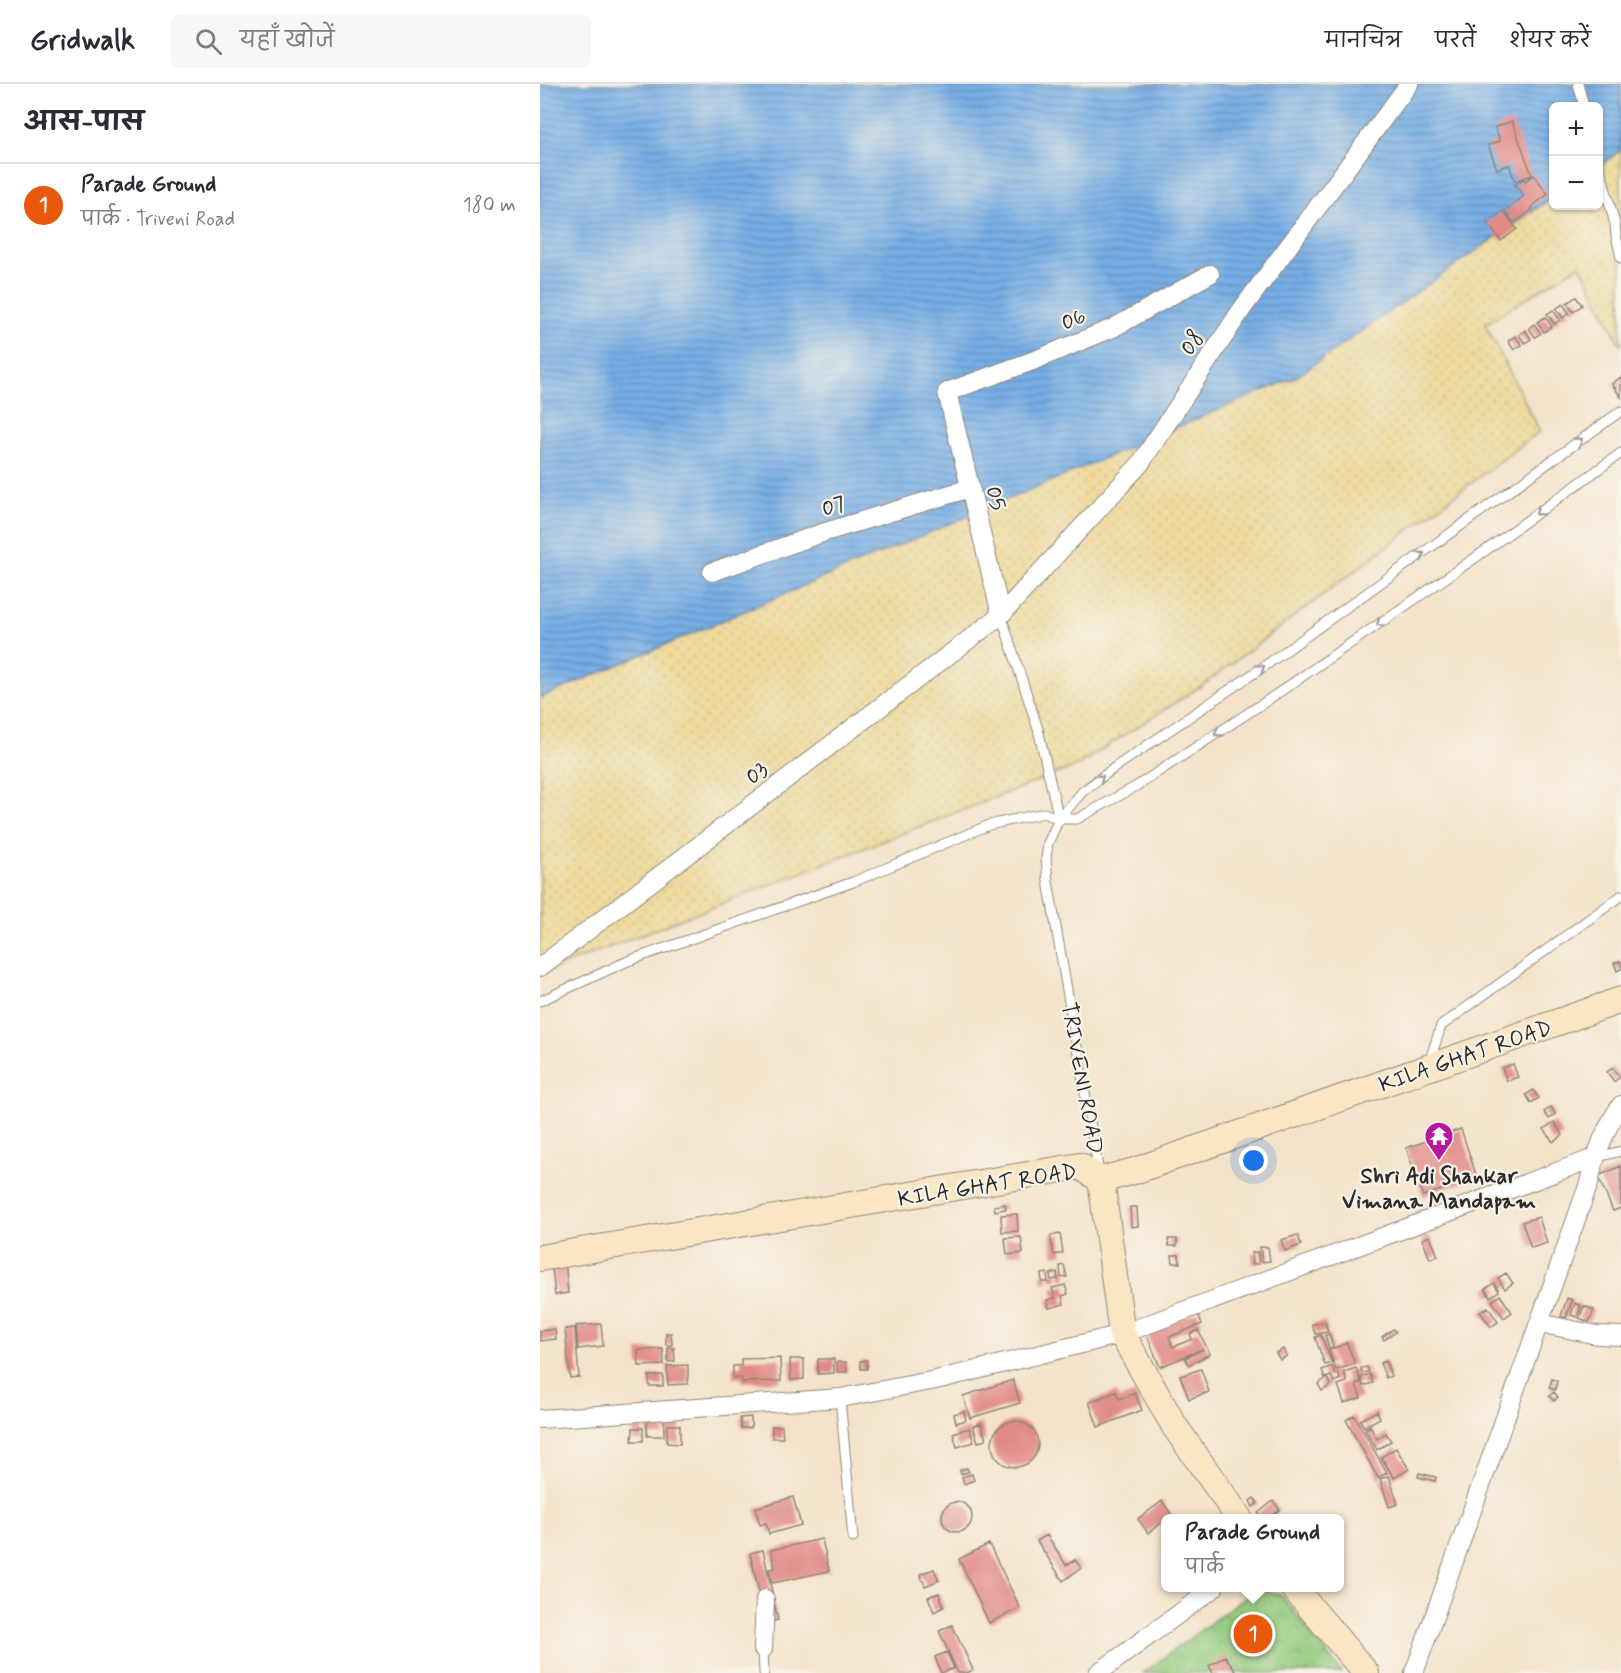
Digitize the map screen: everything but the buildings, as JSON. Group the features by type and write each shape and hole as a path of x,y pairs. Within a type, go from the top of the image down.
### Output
{"main road":[{"name":"KILA GHAT ROAD","path":"540,1258 1080,1166 1101,1180 1146,1167 1621,1000"},
{"name":"TRIVENI ROAD","path":"1101,1180 1122,1334 1175,1427 1236,1514"},
{"path":"1298,1592 1366,1673"}],"street":[{"name":"08","path":"1001,615 1140,464 1242,309 1409,84"},
{"name":"06","path":"947,392 1113,328 1210,274"},
{"name":"05","path":"947,392 1001,615"},
{"name":"07","path":"712,572 822,533 970,488"},
{"name":"03","path":"540,967 1001,615"},
{"path":"1414,1673 1589,1183 1594,1158 1611,1120 1621,1105"},
{"path":"540,1419 840,1398 936,1380 1122,1334 1594,1158"},
{"path":"1539,1323 1597,1335 1621,1336"},
{"path":"1098,1673 1207,1592"},
{"path":"763,1649 765,1599"}],"lane":[{"path":"1578,84 1583,102"},
{"path":"1603,176 1616,224 1621,258"},
{"path":"1616,224 1621,215"},
{"name":"TRIVENI ROAD","path":"1101,1180 1048,881 1046,859 1048,843 1059,819 1083,791 1114,768 1276,658 1621,411"},
{"path":"540,1001 628,961 853,882 989,825 1044,813 1059,819 1077,819 1135,787 1205,741 1474,558 1621,453"},
{"path":"1001,615 1038,729 1059,819"},
{"path":"1428,1068 1441,1026 1621,896"},
{"path":"1594,1158 1621,1151"},
{"path":"840,1398 853,1538"},
{"path":"763,1649 764,1673"}],"sand":[{"path":"1621,84 1621,346 1580,265 1485,324 1540,431 1206,683 1076,766 540,974 540,329"}],"green space":[{"path":"1252,1592 1270,1592 1280,1594 1342,1673 1143,1673"}],"water":[{"path":"540,84 1621,84 1621,150 1603,163 1603,102 1549,102 1549,200 1296,377 540,698"}],"place":[{"name":"Shri Adi Shankar Vimana Mandapam","path":"1439,1162"},
{"name":"Parade Ground","path":"1253,1634"}]}
